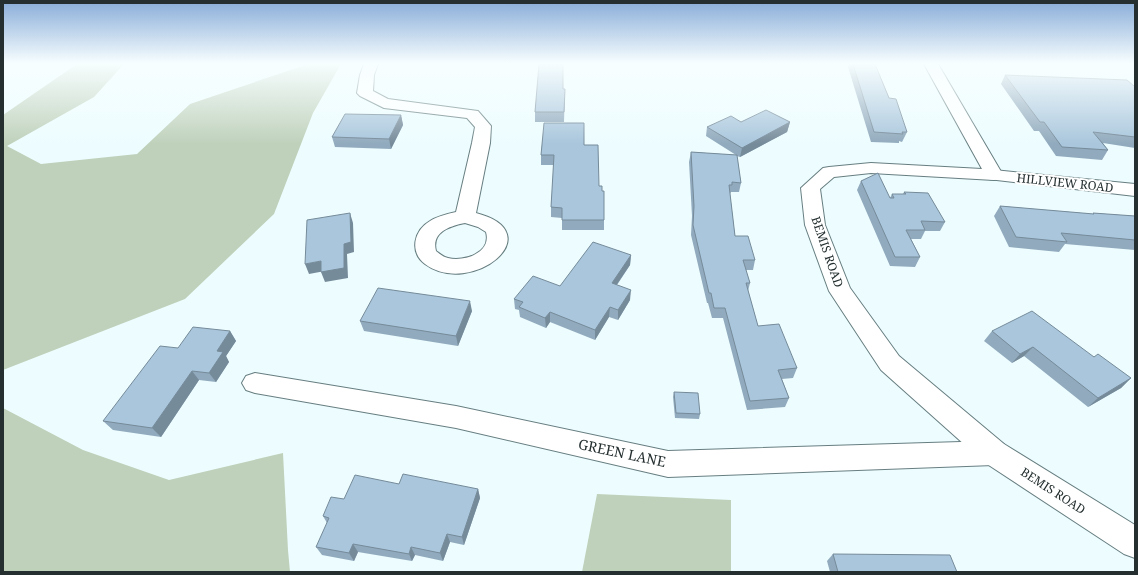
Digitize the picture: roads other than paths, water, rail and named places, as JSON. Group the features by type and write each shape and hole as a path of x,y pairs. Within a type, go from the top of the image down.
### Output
{"street":[{"path":"365,91 365,93 384,103 472,114 483,126 465,217"},
{"path":"946,91 994,175"},
{"name":"BEMIS ROAD","path":"994,175 871,168 829,172 810,188 815,225 840,291 890,363 994,453 1135,543"},
{"name":"HILLVIEW ROAD","path":"994,175 1135,190"},
{"name":"GREEN LANE","path":"255,383 456,417 668,464 994,453"}]}
